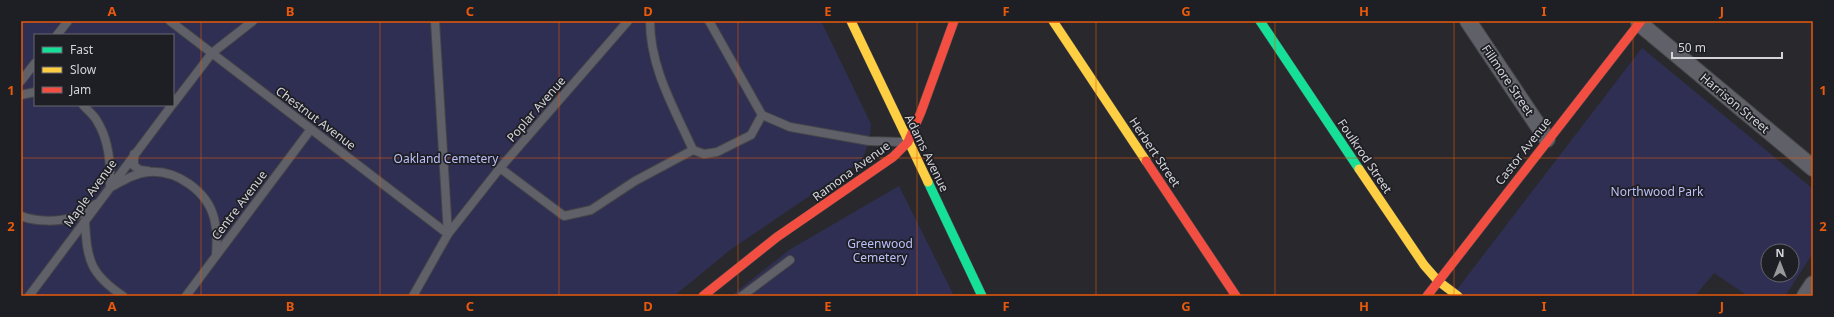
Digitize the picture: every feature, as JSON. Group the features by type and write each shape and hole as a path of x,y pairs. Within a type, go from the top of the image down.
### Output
{"street":[{"name":"Adams Avenue","path":"851,21 982,296"},
{"name":"Ramona Avenue","path":"703,296 777,237 893,157 908,142 954,21"},
{"name":"Herbert Street","path":"1053,21 1236,296"},
{"name":"Foulkrod Street","path":"1260,21 1424,265 1438,280 1458,296"},
{"name":"Fillmore Street","path":"1468,21 1547,139"},
{"name":"Castor Avenue","path":"1427,296 1547,139 1640,22"},
{"name":"Harrison Street","path":"1640,22 1813,168"},
{"path":"1805,296 1813,284"}],"lane":[{"path":"58,34 68,21"},
{"name":"Chestnut Avenue","path":"170,21 448,234"},
{"name":"Maple Avenue","path":"174,101 212,53 253,21"},
{"path":"435,21 448,234"},
{"name":"Poplar Avenue","path":"413,296 448,234 500,168 628,21"},
{"path":"650,21 651,46 659,75 693,150 704,154 717,152 751,135 762,115"},
{"path":"709,21 762,115 790,127 869,141 908,142"},
{"path":"21,81 34,64"},
{"path":"21,94 34,92"},
{"path":"83,106 97,121 105,140 110,171 110,188"},
{"name":"Maple Avenue","path":"28,296 100,202 170,106"},
{"name":"Centre Avenue","path":"187,294 311,129"},
{"path":"500,168 564,216 592,210 635,181 693,150"},
{"path":"134,154 134,166 140,170 170,174 190,183 205,198 214,218 217,238 216,256"},
{"path":"110,188 129,177 149,172"},
{"path":"21,216 30,220 74,217 100,202"},
{"path":"85,221 86,246 92,266 105,284 122,296"},
{"path":"742,296 790,260"},
{"path":"179,296 187,294"}],"green space":[{"name":"Oakland Cemetery","path":"21,21 821,21 871,124 868,143 861,161 730,250 674,296 21,296"},
{"name":"Northwood Park","path":"1642,48 1813,189 1813,253 1800,273 1800,243 1760,243 1760,283 1793,283 1785,296 1748,296 1714,273 1695,296 1452,296"},
{"name":"Greenwood Cemetery","path":"899,186 954,296 731,296 789,250"}],"traffic: fast":[{"path":"1260,21 1359,169"},
{"path":"928,182 982,296"}],"traffic: slow":[{"path":"851,21 928,182"},
{"path":"1053,21 1146,161"},
{"path":"1359,169 1424,265 1438,281 1458,296"}],"traffic: jam":[{"path":"703,296 777,237 893,157 908,142 921,112 954,21"},
{"path":"1427,296 1641,21"},
{"path":"1146,161 1236,296"}]}
